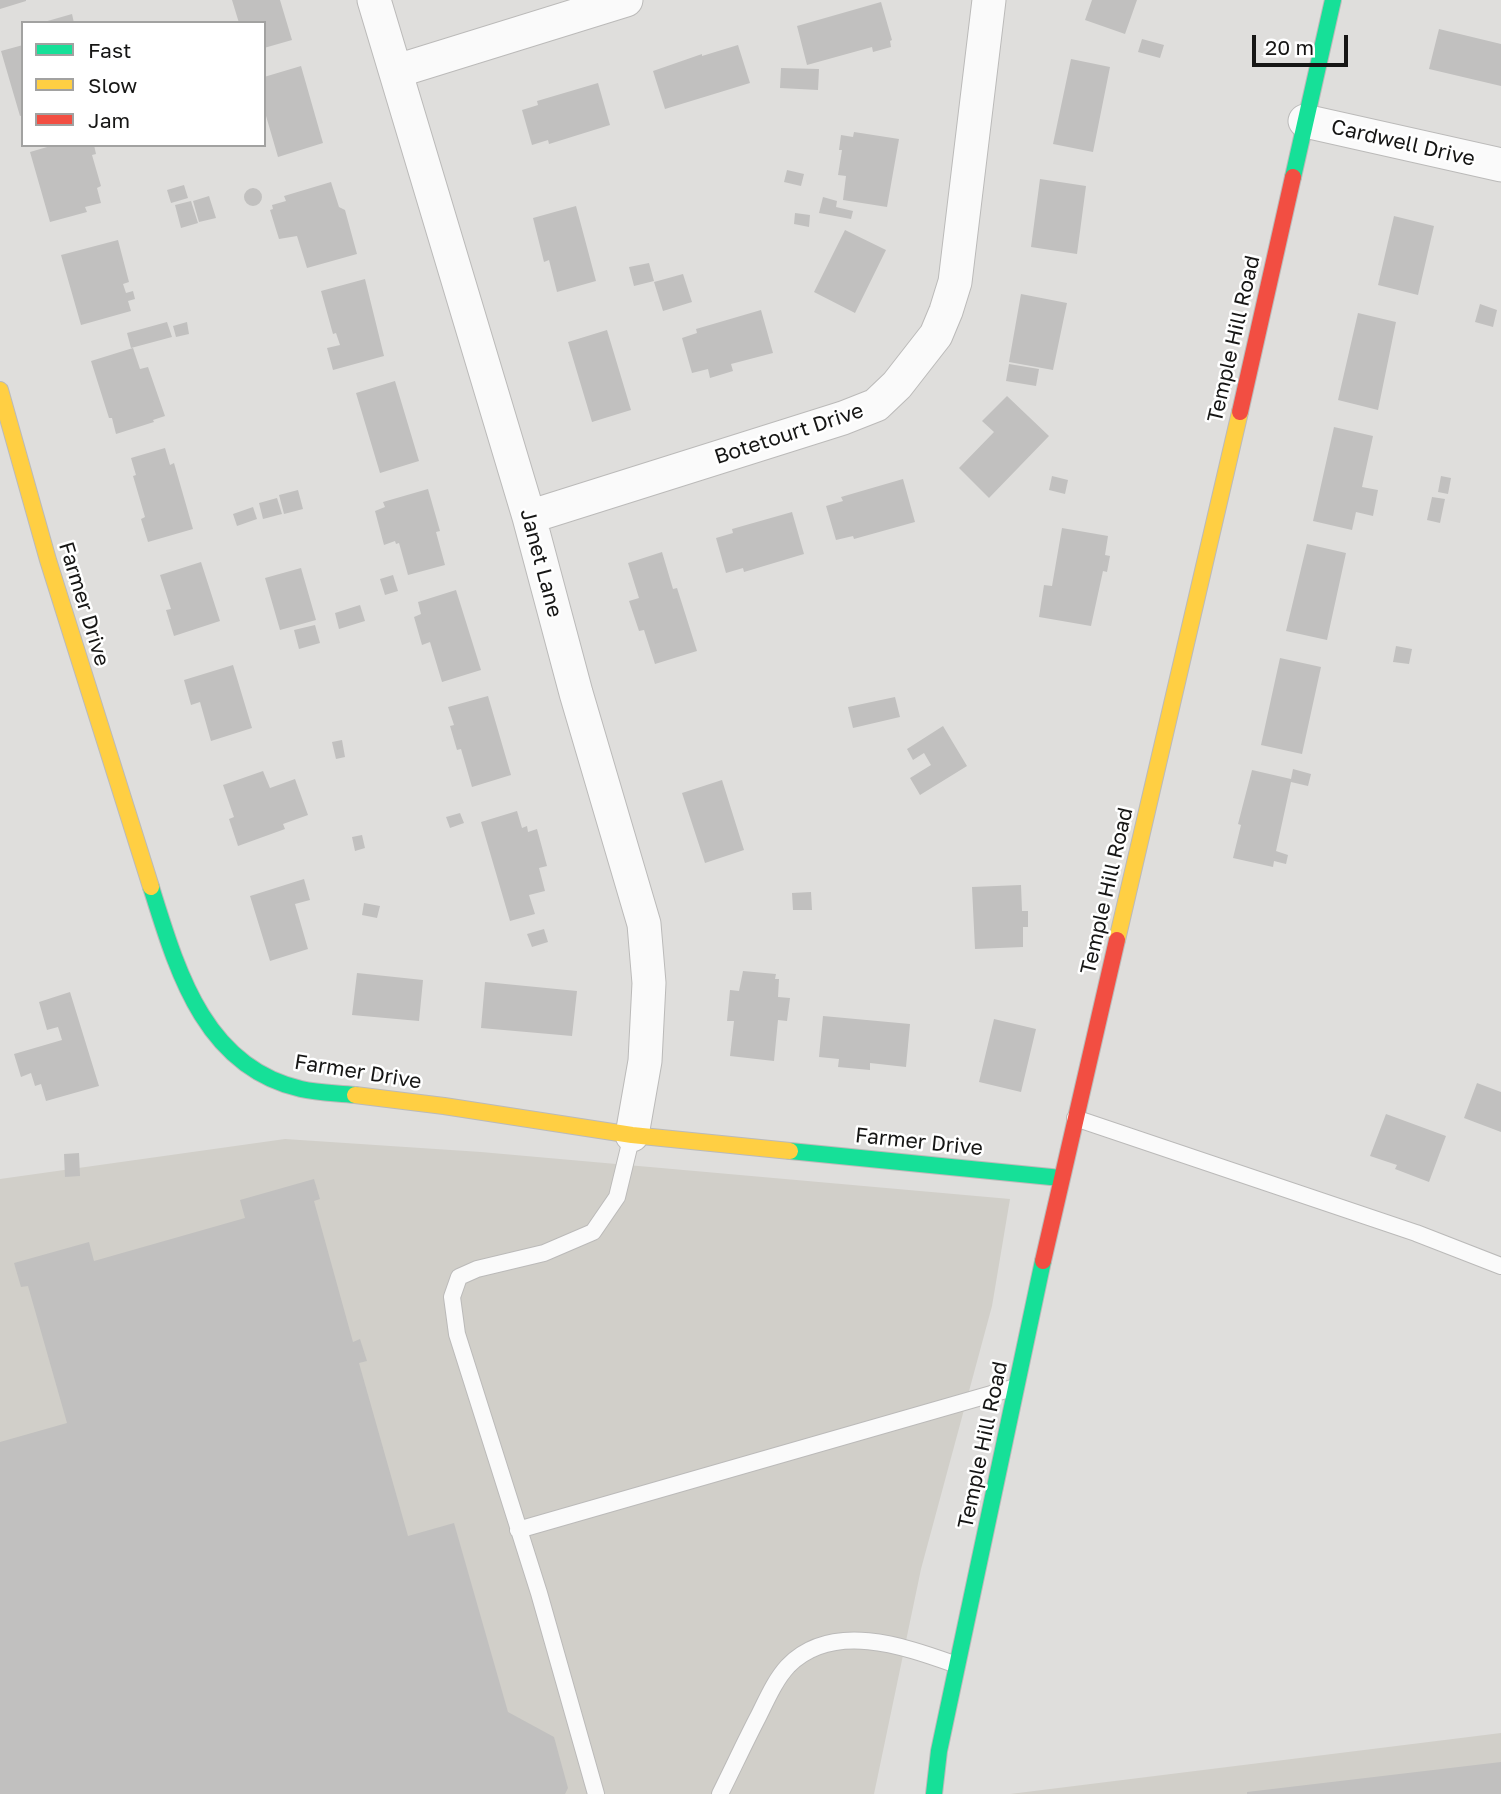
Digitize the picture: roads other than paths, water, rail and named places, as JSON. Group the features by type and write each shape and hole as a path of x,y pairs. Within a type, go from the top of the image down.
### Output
{"main road":[{"name":"Temple Hill Road","path":"934,1794 939,1751 1061,1178 1184,658 1333,0"},
{"name":"Farmer Drive","path":"0,390 48,560 174,961 212,1033 241,1061 270,1078 301,1089 444,1106 632,1135 1061,1178"}],"street":[{"name":"Janet Lane","path":"374,0 529,517 576,693 644,925 649,983 645,1061 632,1135"},
{"path":"397,71 626,0"},
{"name":"Botetourt Drive","path":"529,517 843,418 876,405 897,385 936,335 955,282 989,0"},
{"name":"Cardwell Drive","path":"1306,121 1501,165"}],"lane":[{"path":"1075,1118 1416,1233 1501,1266"},
{"path":"596,1794 540,1593 457,1334 452,1297 459,1278 477,1269 544,1252 593,1232 617,1197 632,1135"},
{"path":"518,1530 1018,1387"},
{"path":"720,1794 774,1684 788,1666 818,1646 869,1642 916,1650 957,1665"}]}
